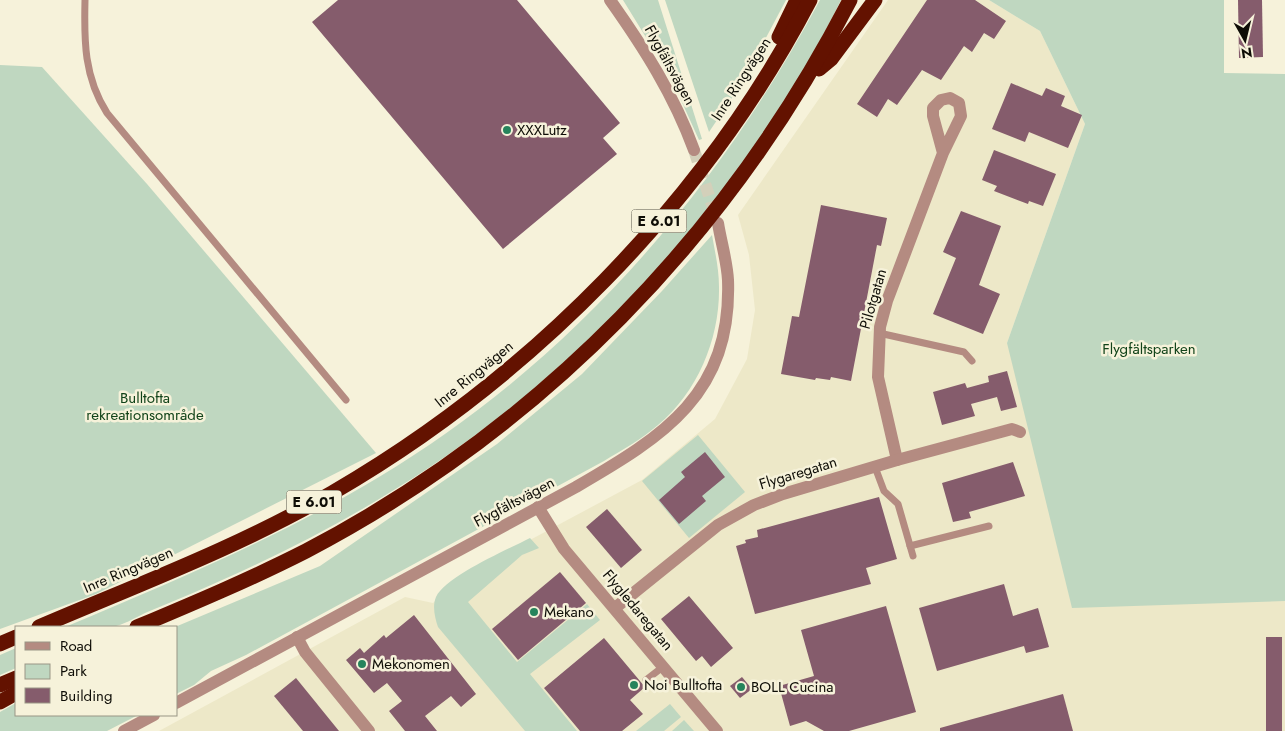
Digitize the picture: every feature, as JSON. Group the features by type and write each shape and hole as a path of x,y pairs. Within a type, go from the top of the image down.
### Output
{"highway":[{"path":"747,105 752,82 797,0"},
{"name":"Inre Ringvägen","path":"41,626 227,547 330,494 424,436 518,362 558,326 627,256 686,186 747,105 810,0"},
{"name":"E 6.01","path":"147,624 307,550 385,505 458,458 526,407 601,340 682,253 740,180 822,54 850,0"},
{"path":"804,81 831,59 874,0"},
{"path":"0,644 15,637"},
{"path":"0,684 15,678"},
{"path":"0,702 15,694"}],"street":[{"name":"Flygfältsvägen","path":"610,0 652,61 670,94 694,150"},
{"name":"Pilotgatan","path":"897,460 878,377 879,333 886,301 943,153"},
{"name":"Flygfältsvägen","path":"178,702 633,454 661,433 684,412 702,389 717,357 727,314 728,278 718,223"},
{"name":"Flygaregatan","path":"615,608 718,526 733,516 783,494 897,460 1012,429 1020,432"},
{"name":"Flygledaregatan","path":"538,506 564,549 664,665 717,731"},
{"path":"297,637 305,652 369,731"},
{"path":"124,731 152,716"}],"lane":[{"path":"85,0 87,65 96,93 107,113 346,400"},
{"path":"879,333 964,352 972,361"},
{"path":"875,467 884,491 898,504 913,556"},
{"path":"910,546 989,526"},
{"path":"646,680 664,665"}],"shaded area":[{"path":"888,0 989,0 1040,31 1085,124 1007,343 1281,601 1285,601 1285,731 159,731 405,597 433,603 459,578 642,480 715,419 747,359 755,310 749,255 738,215"}],"green space":[{"path":"623,0 658,0 702,139 699,140 671,78"},
{"path":"665,0 786,0 742,83 709,132"},
{"path":"820,0 841,0 810,59 774,118 734,175 691,230 645,282 596,332 546,378 494,421 434,464 372,504 274,556 120,625 67,626 225,558 341,499 379,477 448,432 513,382 575,327 632,268 685,206 734,140 779,72"},
{"name":"Flygfältsparken","path":"989,0 1224,0 1224,73 1285,74 1285,601 1072,608 1007,343 1085,124 1040,31"},
{"name":"Bulltofta rekreationsområde","path":"0,65 42,67 147,184 376,453 96,594 0,629"},
{"path":"712,235 718,267 719,287 716,325 711,344 704,363 685,397 658,425 639,440 604,461 246,655 211,671 194,685 178,693 177,626 320,566 497,444 582,374 662,291"},
{"path":"698,435 745,492 689,538 642,481"},
{"path":"530,538 539,548 522,555 468,602 517,662 587,604 600,620 530,674 577,731 525,731 438,627 436,620 435,601 442,589 464,572"},
{"path":"15,648 15,668 0,675 0,655"},
{"path":"15,704 15,716 136,716 107,731 0,731 0,712"},
{"path":"670,704 681,717 664,731 636,731"},
{"path":"684,720 694,731 672,731"}],"building":[{"name":"XXXLutz","path":"338,0 517,0 620,123 603,138 617,154 503,249 312,22"},
{"path":"927,0 975,0 1006,21 994,39 984,33 972,52 964,46 941,80 922,70 897,105 888,99 877,117 857,104"},
{"path":"1238,0 1262,0 1263,57 1239,58"},
{"path":"1011,83 1042,96 1046,88 1065,96 1061,106 1082,115 1068,148 1029,132 1025,142 992,129"},
{"path":"994,150 1056,174 1043,206 1029,201 1028,204 994,191 997,186 982,180"},
{"path":"821,205 887,218 881,246 877,245 851,381 831,377 830,380 816,378 815,380 781,374 792,316 799,317"},
{"path":"961,211 1001,226 979,285 1000,294 983,334 933,314 956,258 943,252"},
{"path":"1007,371 1017,407 1001,411 997,397 971,404 975,416 942,425 933,392 965,383 967,388 989,382 988,376"},
{"path":"705,452 725,477 702,496 706,501 679,524 659,500 685,477 681,472"},
{"path":"1013,462 1025,496 969,512 971,518 953,522 942,483"},
{"path":"879,497 897,559 866,568 871,584 755,614 736,546 746,543 745,540 758,537 757,530"},
{"path":"607,509 642,550 621,568 586,527"},
{"path":"560,572 586,603 518,660 492,629"},
{"path":"1004,584 1013,616 1038,608 1049,647 1026,653 1024,646 937,671 919,608"},
{"path":"689,596 733,648 711,667 702,656 696,661 661,619"},
{"path":"886,606 916,712 849,731 824,731 806,721 790,726 779,686 814,676 801,630"},
{"path":"414,615 476,694 461,707 451,696 425,716 437,731 405,731 389,711 402,701 387,683 374,693 346,660 360,648 364,653 384,635 386,638"},
{"path":"1266,637 1282,637 1282,731 1266,731"},
{"path":"604,638 645,687 630,700 643,714 622,731 580,731 544,688"},
{"name":"BOLL Cucina","path":"742,677 752,689 740,698 730,686"},
{"path":"296,678 339,731 303,731 274,696"},
{"path":"1063,694 1073,731 940,731 940,728"}],"tunnel":[{"path":"694,150 716,217"}],"place":[{"name":"XXXLutz","path":"507,130"},
{"name":"Mekano","path":"534,612"},
{"name":"Mekonomen","path":"362,664"},
{"name":"Noi Bulltofta","path":"634,685"},
{"name":"BOLL Cucina","path":"741,687"}]}
